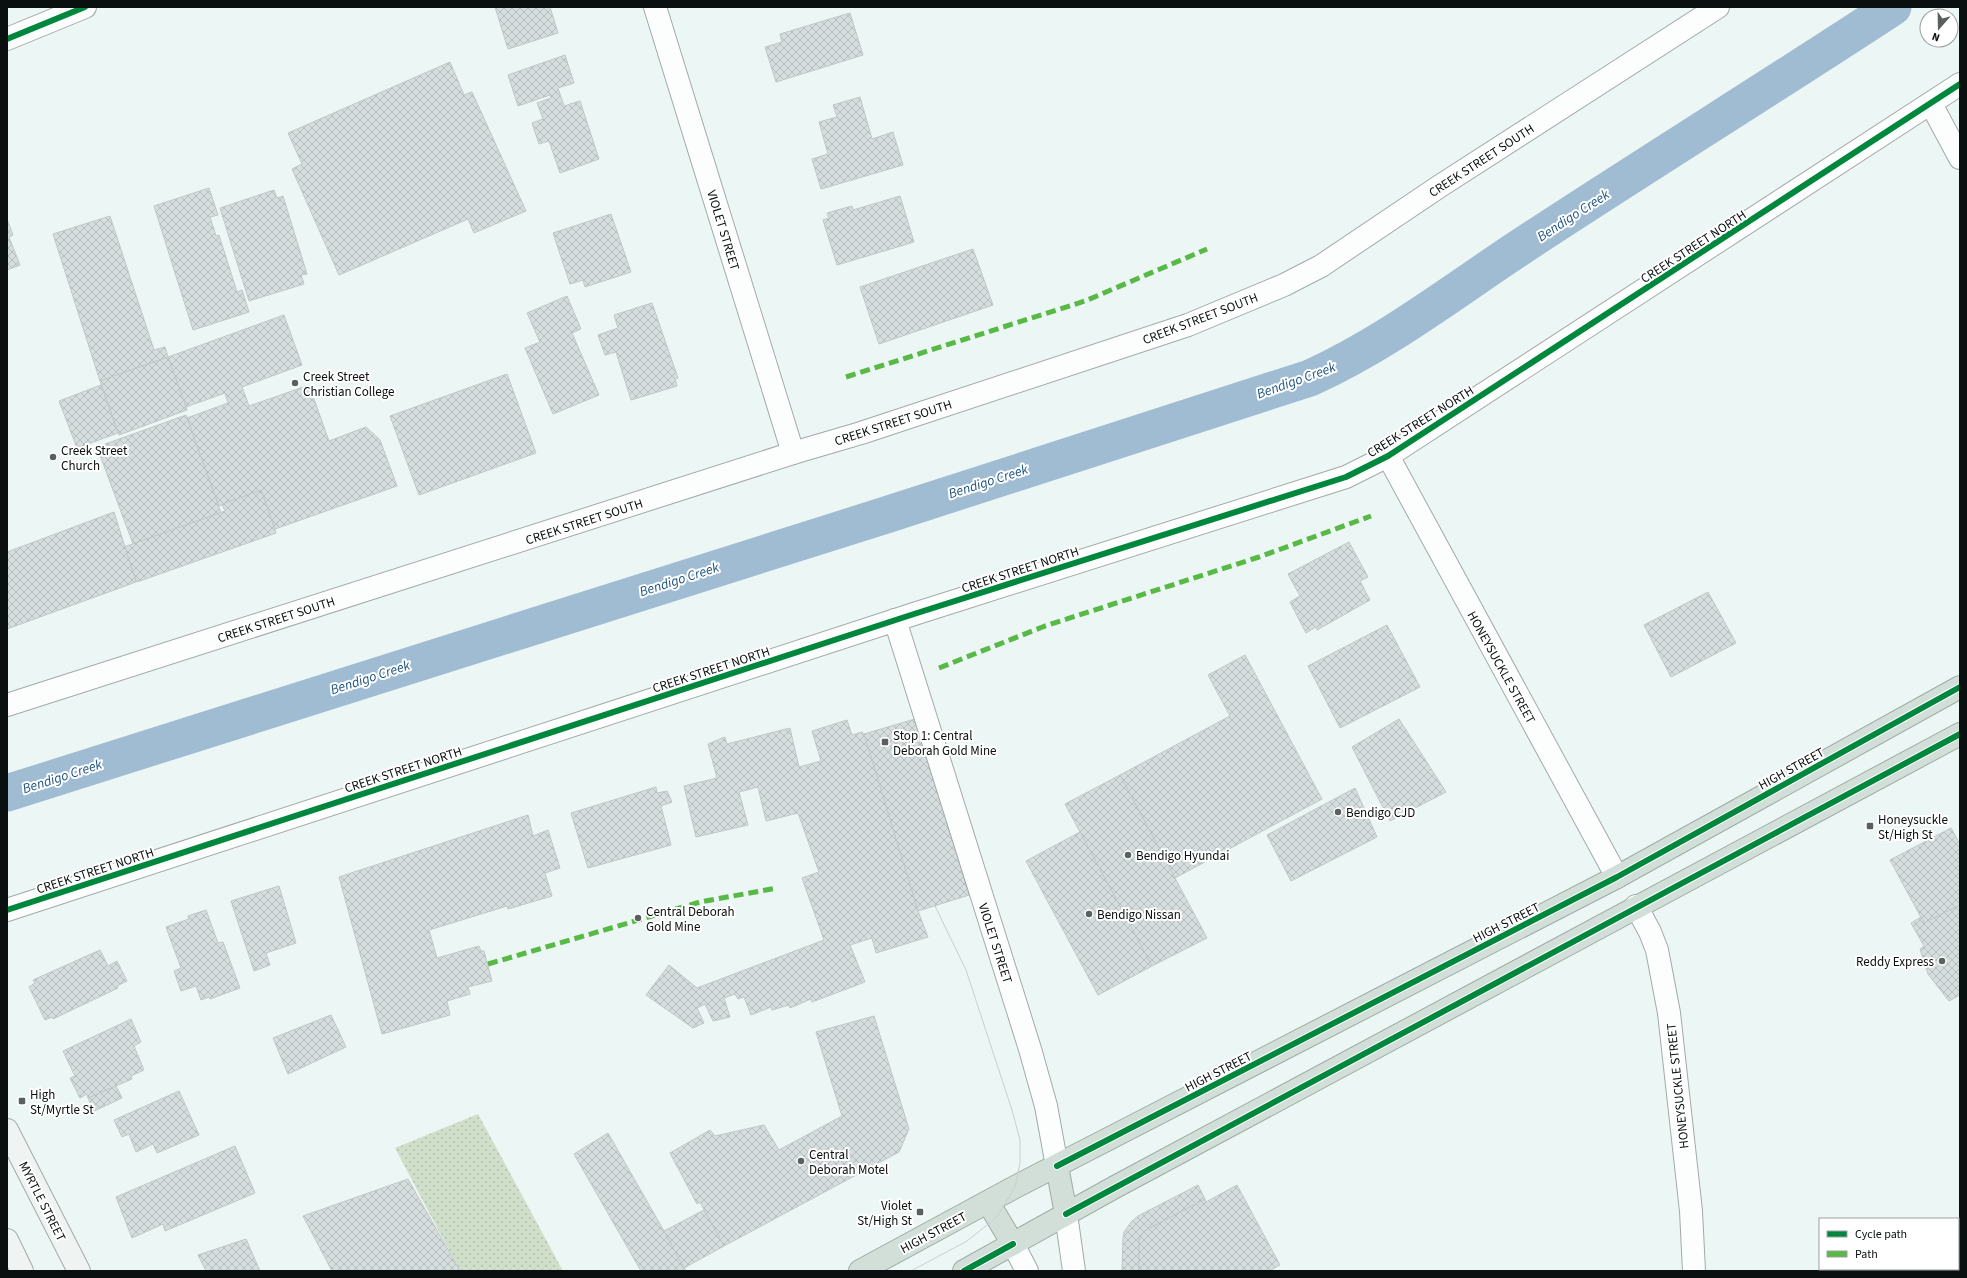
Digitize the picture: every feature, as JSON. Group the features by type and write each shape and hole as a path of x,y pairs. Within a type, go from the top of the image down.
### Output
{"highway":[{"name":"HIGH STREET","path":"860,1271 1057,1166 1617,877 1960,687"},
{"path":"964,1271 1066,1214 1636,906 1960,734"},
{"path":"1617,877 1636,906"},
{"name":"VIOLET STREET","path":"1057,1166 1066,1214"},
{"path":"988,1202 1013,1244"}],"main road":[{"name":"MYRTLE STREET","path":"7,1130 79,1271"},
{"path":"7,1240 22,1271"}],"street":[{"path":"7,39 85,7"},
{"name":"VIOLET STREET","path":"655,7 793,453"},
{"name":"CREEK STREET SOUTH","path":"7,705 793,453 861,433 1188,325 1284,285 1334,257 1440,186 1718,7"},
{"name":"CREEK STREET NORTH","path":"7,910 895,620 1346,477 1388,456 1960,84"},
{"path":"1931,104 1960,158"},
{"name":"HONEYSUCKLE STREET","path":"1388,456 1617,877"},
{"name":"VIOLET STREET","path":"895,620 1032,1057 1046,1106 1057,1166"},
{"name":"HONEYSUCKLE STREET","path":"1636,906 1650,932 1657,950 1669,1013 1691,1211 1694,1271"},
{"name":"VIOLET STREET","path":"1066,1214 1074,1271"},
{"path":"1013,1244 1027,1271"}],"green space":[{"path":"478,1114 563,1271 460,1271 395,1148"}],"building":[{"path":"495,7 550,7 558,33 508,49"},
{"path":"850,13 863,55 776,82 765,47 782,42 780,34"},
{"path":"565,55 574,83 558,88 564,106 580,101 599,159 560,173 549,141 539,144 532,123 543,119 537,103 551,98 550,95 518,106 508,75"},
{"path":"450,62 464,95 472,92 526,211 474,233 468,219 339,275 292,169 302,164 288,133"},
{"path":"860,97 872,139 893,132 903,165 821,189 812,159 828,154 819,122 837,117 833,105"},
{"path":"209,188 218,215 210,217 216,236 219,235 237,292 242,290 249,312 193,330 154,206"},
{"path":"274,190 277,198 283,196 307,274 301,275 304,284 249,301 220,208"},
{"path":"900,196 914,242 837,265 823,220 829,218 827,213 852,206 853,210"},
{"path":"611,214 631,272 585,287 583,280 570,284 553,233"},
{"path":"110,216 154,350 165,347 168,357 100,381 53,234"},
{"path":"7,219 13,235 9,237 20,265 7,270"},
{"path":"973,249 993,305 879,344 860,287"},
{"path":"567,296 581,329 572,333 599,395 553,414 525,348 540,342 527,313"},
{"path":"652,303 678,378 675,379 677,386 631,400 616,352 605,355 598,335 618,328 614,315"},
{"path":"284,315 302,365 242,387 249,406 309,385 329,441 366,427 380,440 397,486 275,529 261,490 219,506 187,418 228,403 225,393 186,407 168,357"},
{"path":"168,357 187,410 119,435 100,381"},
{"path":"507,374 536,453 419,495 390,416"},
{"path":"101,385 118,433 77,448 59,401"},
{"path":"186,415 221,513 133,544 97,447"},
{"path":"261,490 276,533 137,582 124,547 225,511 222,504"},
{"path":"114,512 136,582 7,629 7,552"},
{"path":"1349,542 1368,577 1360,581 1370,600 1317,630 1316,627 1306,633 1290,602 1300,596 1288,574"},
{"path":"1708,592 1736,643 1671,677 1644,625"},
{"path":"1387,625 1420,687 1340,728 1308,666"},
{"path":"1245,655 1322,799 1175,878 1120,775 1230,716 1208,675"},
{"path":"915,719 969,895 918,911 864,734"},
{"path":"1399,719 1446,792 1390,821 1352,747"},
{"path":"847,720 852,735 862,732 864,734 918,911 928,937 876,953 872,938 850,945 865,982 812,1002 811,999 790,1008 789,1005 772,1010 771,1007 751,1015 744,997 738,999 735,994 724,998 730,1017 713,1021 705,1004 697,1008 704,1023 693,1028 646,995 669,965 697,988 824,940 802,878 819,872 798,813 766,821 758,787 739,792 748,825 696,837 684,786 717,778 708,744 725,737 727,744 790,728 799,767 821,761 812,731"},
{"name":"Bendigo Hyundai","path":"1120,775 1207,938 1152,966 1065,804"},
{"path":"656,787 657,793 667,791 672,802 661,806 671,845 588,868 571,813"},
{"name":"Bendigo CJD","path":"1355,788 1377,837 1291,881 1267,835"},
{"path":"528,815 533,836 548,830 560,868 545,873 552,896 508,909 507,906 429,930 437,958 479,946 481,951 484,951 492,981 468,987 470,994 447,1001 450,1015 382,1034 339,877"},
{"path":"1951,828 1960,844 1960,905 1924,923 1890,860"},
{"name":"Bendigo Nissan","path":"1080,832 1152,966 1098,995 1026,861"},
{"path":"279,886 296,943 266,953 270,965 254,971 231,901"},
{"name":"Reddy Express","path":"1960,905 1960,995 1949,1001 1928,974 1920,949 1924,946 1911,923 1921,917 1924,923"},
{"path":"206,910 218,943 223,942 240,988 210,999 209,997 201,1000 196,986 181,991 174,971 181,968 166,927 189,919 188,916"},
{"path":"100,950 108,966 117,961 127,981 117,986 118,988 53,1019 52,1017 45,1020 29,987 35,983 33,980"},
{"path":"331,1015 346,1047 288,1074 273,1038"},
{"path":"874,1016 909,1129 899,1152 724,1246 700,1202 697,1204 670,1153 710,1130 715,1136 764,1125 779,1150 842,1116 816,1032"},
{"path":"131,1019 141,1042 134,1046 144,1070 131,1076 132,1079 88,1098 87,1094 80,1098 70,1078 75,1076 63,1051"},
{"path":"116,1086 122,1098 94,1111 88,1098"},
{"path":"179,1091 199,1135 157,1153 153,1144 136,1152 129,1134 122,1137 114,1120"},
{"path":"608,1133 686,1271 641,1271 574,1154"},
{"path":"235,1146 255,1193 165,1231 163,1224 132,1238 116,1197"},
{"path":"408,1179 460,1271 332,1271 303,1216"},
{"path":"1198,1185 1205,1199 1144,1231 1139,1240 1139,1271 1122,1271 1124,1232 1131,1222 1138,1216"},
{"path":"1237,1185 1280,1265 1269,1271 1139,1271 1139,1240 1144,1231 1205,1199 1206,1202"},
{"path":"704,1210 724,1246 684,1268 664,1231"},
{"path":"246,1239 260,1271 206,1271 198,1255"}],"waterway":[{"name":"Bendigo Creek","path":"7,793 889,514 1310,378 1366,349 1420,315 1571,214 1893,7"}],"tram line":[{"path":"911,1271 967,1241 997,1217 1015,1187 1020,1163 1020,1140 1012,1110 966,970 935,906"}],"marked path":[{"path":"846,377 1085,301 1207,249"},
{"path":"939,668 1045,626 1259,557 1371,516"},
{"path":"488,964 700,902 777,888"}],"cycle path":[{"path":"7,39 85,7"},
{"path":"7,910 914,614 1346,477 1388,456 1960,84"},
{"path":"1057,1166 1617,877 1960,687"},
{"path":"1066,1214 1960,734"},
{"path":"964,1271 1013,1244"}],"place":[{"name":"Creek Street Christian College","path":"295,383"},
{"name":"Creek Street Church","path":"53,457"},
{"name":"Stop 1: Central Deborah Gold Mine","path":"885,742"},
{"name":"Bendigo CJD","path":"1338,812"},
{"name":"Honeysuckle St/High St","path":"1870,826"},
{"name":"Bendigo Hyundai","path":"1128,855"},
{"name":"Bendigo Nissan","path":"1089,914"},
{"name":"Central Deborah Gold Mine","path":"638,918"},
{"name":"Reddy Express","path":"1942,961"},
{"name":"High St/Myrtle St","path":"22,1101"},
{"name":"Central Deborah Motel","path":"801,1161"},
{"name":"Violet St/High St","path":"920,1212"}]}
